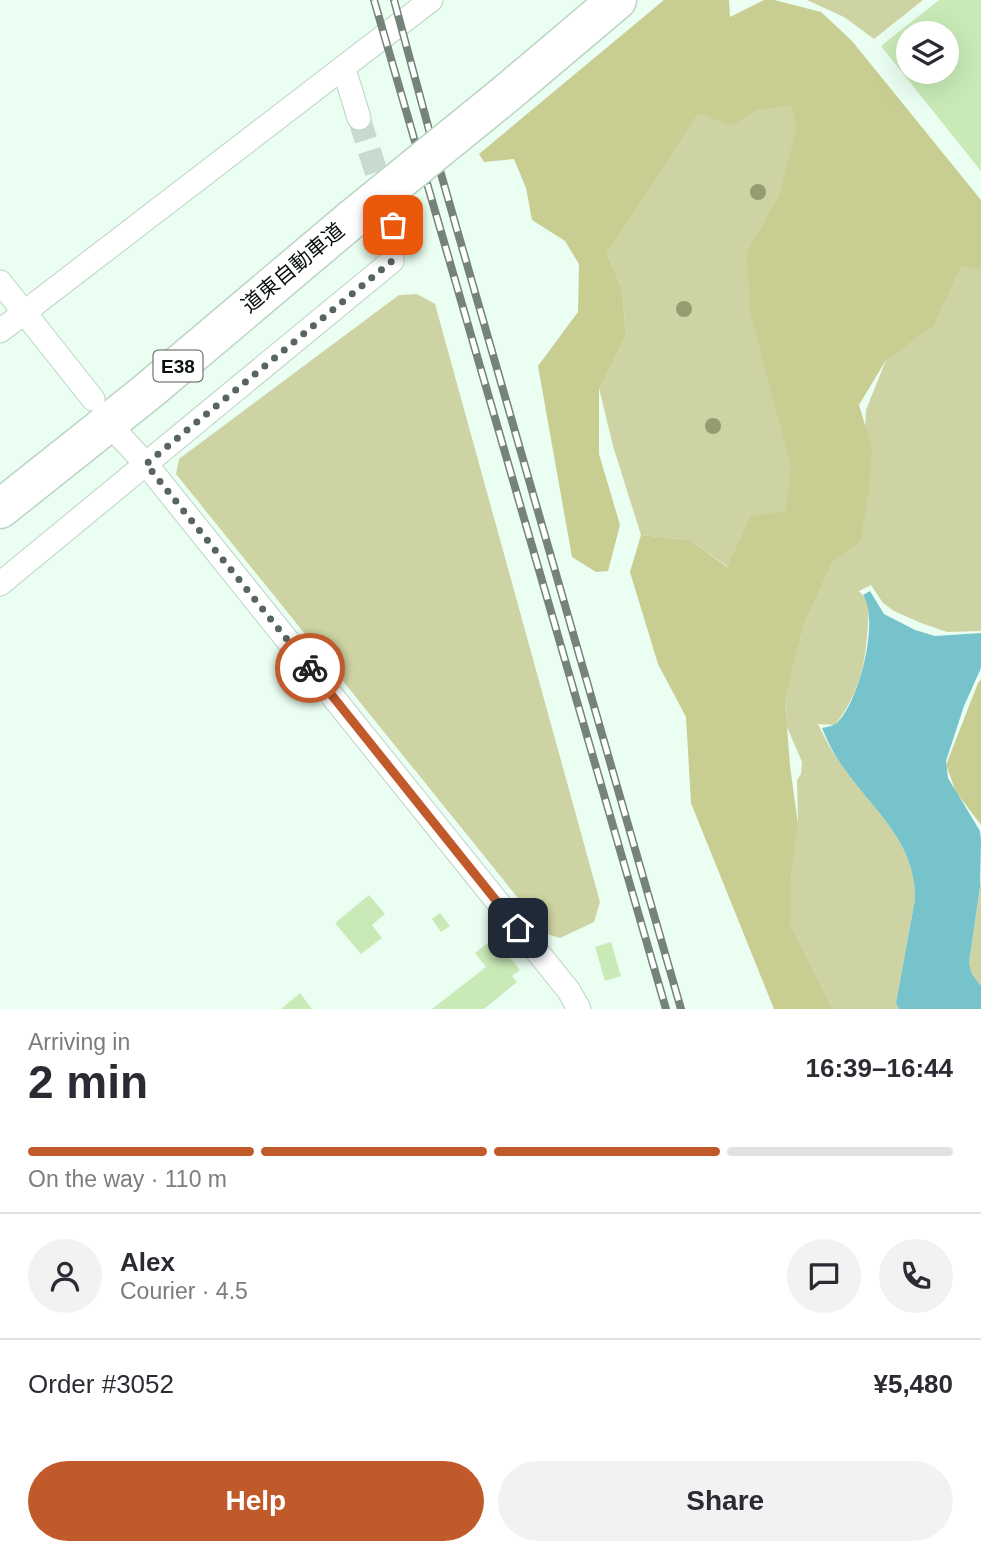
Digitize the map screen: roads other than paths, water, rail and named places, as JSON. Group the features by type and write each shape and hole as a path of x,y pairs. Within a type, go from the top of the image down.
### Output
{"highway":[{"name":"道東自動車道","path":"0,509 147,392 617,0"}],"street":[{"path":"0,331 431,0"},
{"path":"344,69 359,118"},
{"path":"0,584 392,261 393,225"},
{"path":"0,282 93,399"},
{"path":"120,436 146,464 560,980 579,1009"}],"water":[{"path":"870,591 884,614 915,630 935,636 981,633 981,668 964,706 946,761 948,778 980,831 980,887 969,963 972,974 981,986 981,1009 899,1009 896,1003 915,899 908,860 891,828 840,762 822,728 837,723 853,698 868,641 868,607 863,595"}],"tunnel":[{"path":"359,118 393,225"}],"railway":[{"path":"374,0 666,1009"},
{"path":"394,0 439,167 681,1009"}]}
